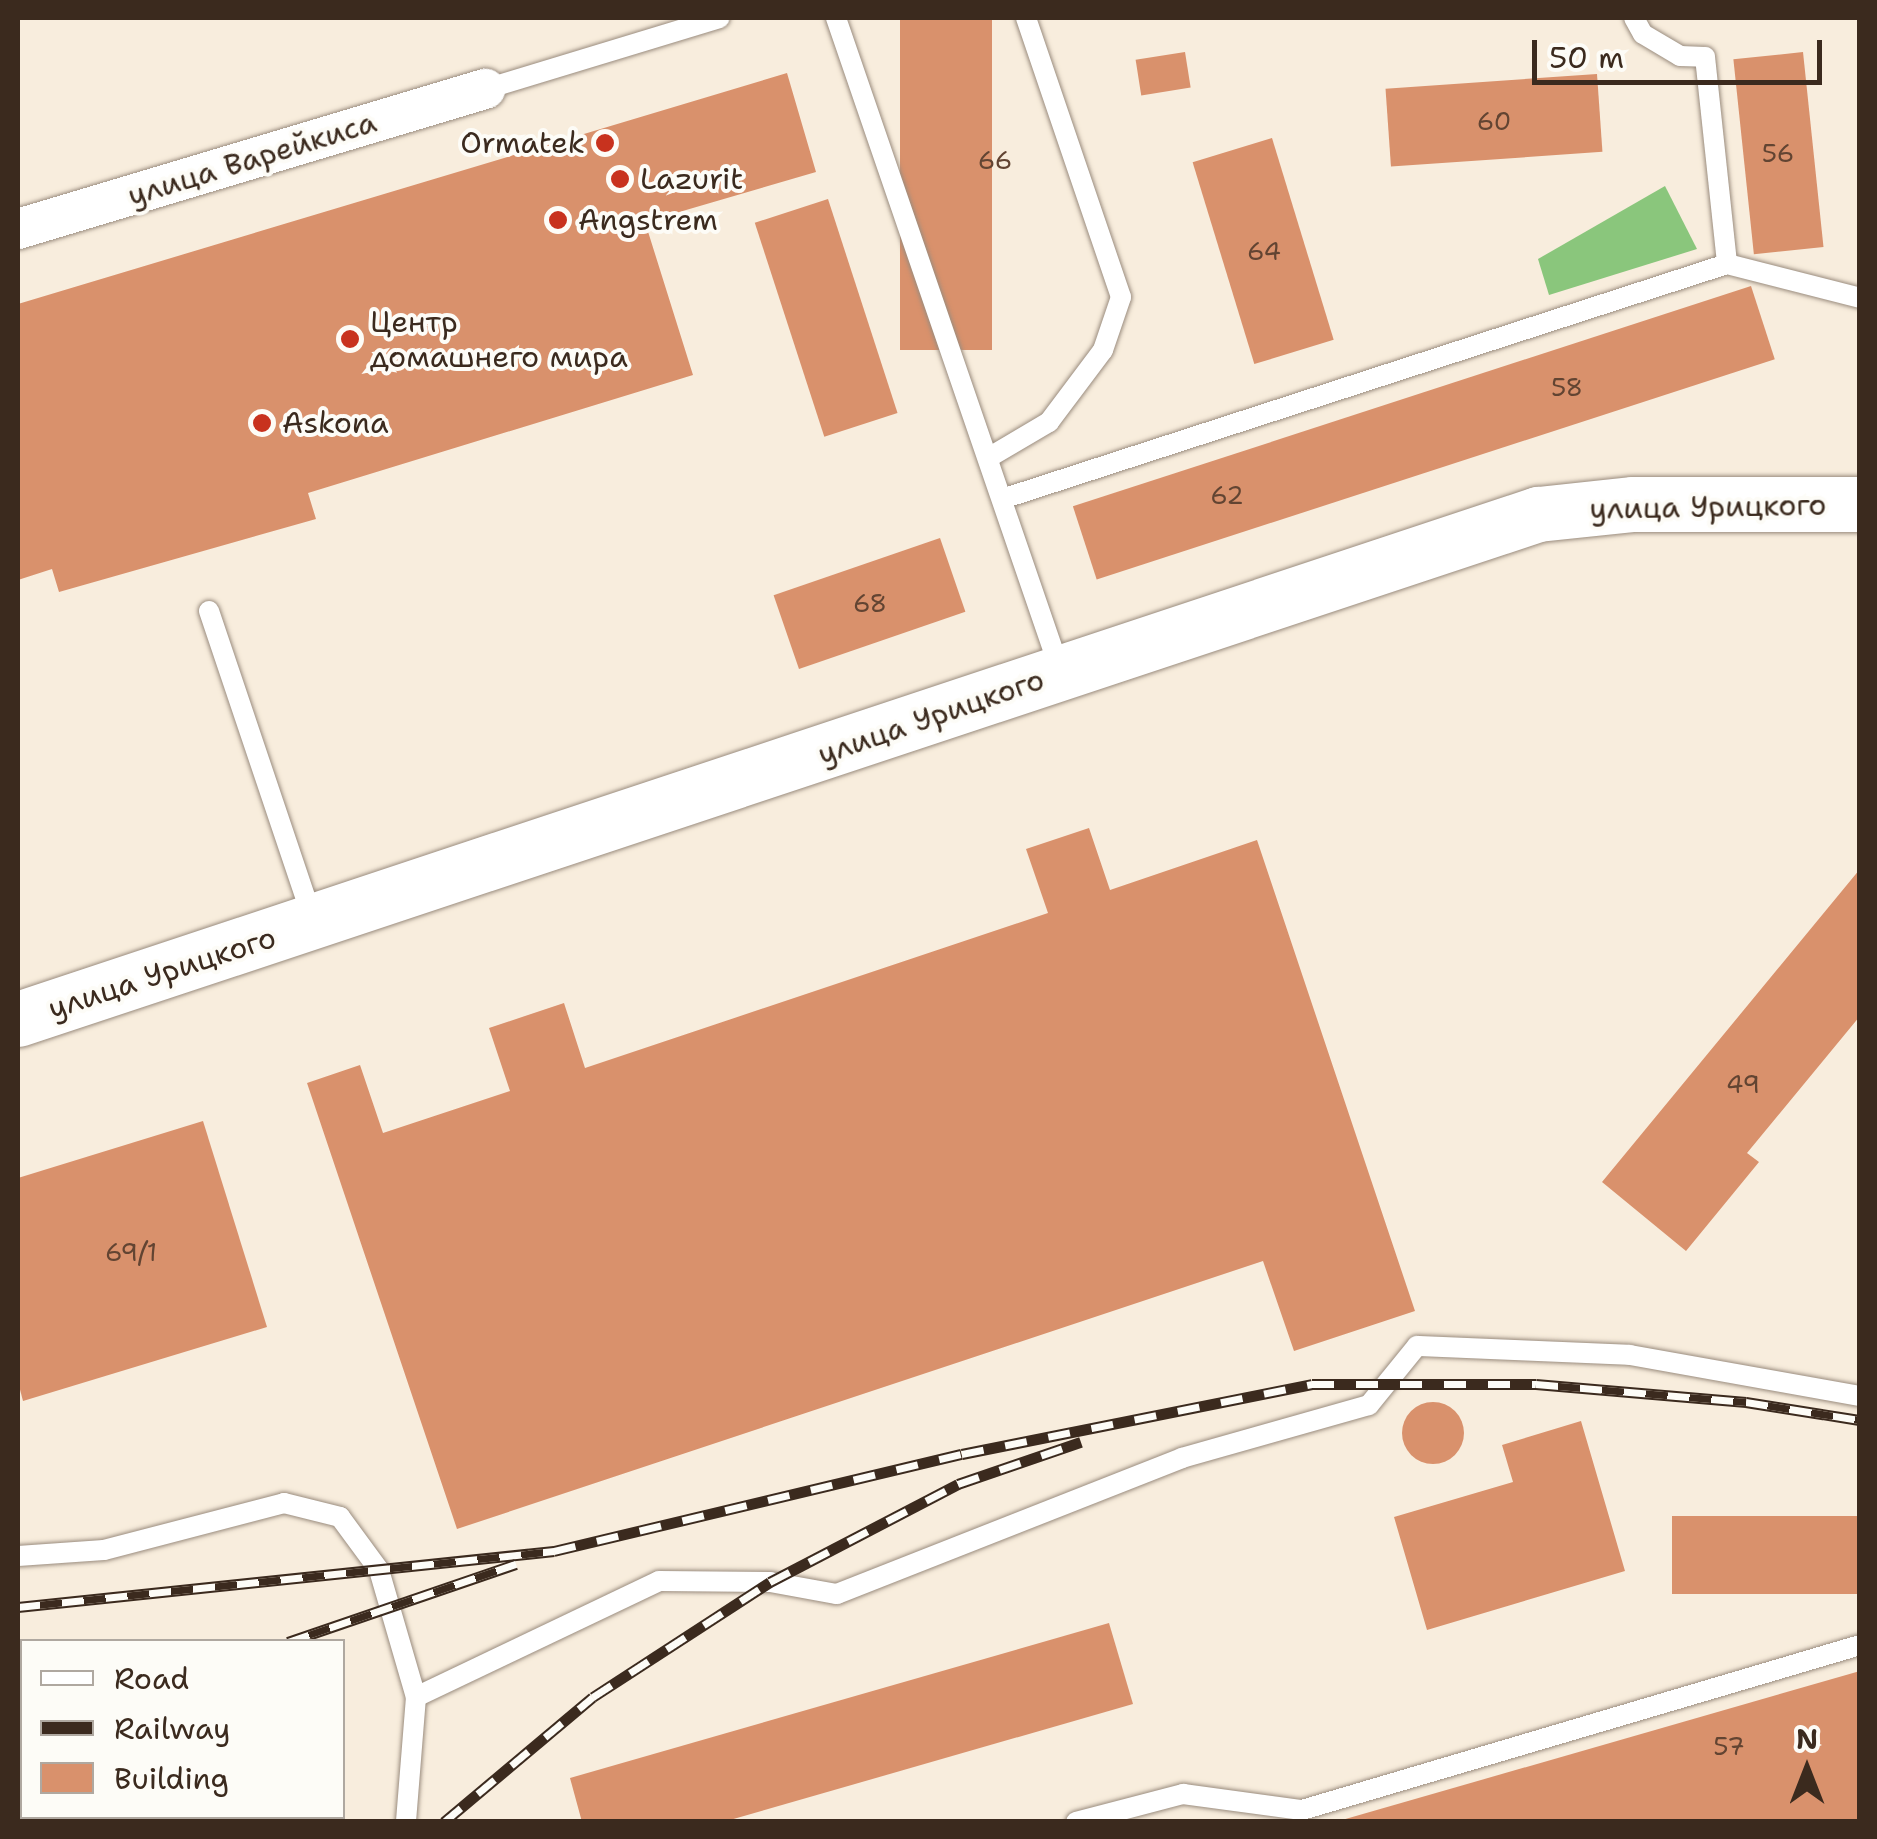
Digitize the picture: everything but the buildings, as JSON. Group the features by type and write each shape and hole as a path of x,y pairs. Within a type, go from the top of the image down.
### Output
{"street":[{"name":"улица Варейкиса","path":"18,229 486,89"},
{"name":"улица Урицкого","path":"18,1020 1538,514 1634,504 1860,504"}],"lane":[{"path":"486,89 718,18"},
{"path":"836,18 1061,673"},
{"path":"988,458 1050,422 1103,350 1121,297 1026,18"},
{"path":"1634,18 1643,34 1680,56 1705,57 1727,264"},
{"path":"1002,499 1727,264 1860,298"},
{"path":"209,610 314,923"},
{"path":"416,1696 658,1581 770,1582 837,1594 1182,1458 1369,1405 1416,1346 1630,1354 1860,1396"},
{"path":"18,1556 104,1550 284,1503 340,1516 379,1570 416,1696 406,1822"},
{"path":"1076,1822 1183,1794 1302,1810 1860,1645"}],"green space":[{"path":"1665,186 1697,249 1549,295 1538,259"}],"railway":[{"path":"18,1607 554,1551 962,1454 1312,1384 1536,1384 1746,1402 1860,1420"},
{"path":"444,1822 593,1697 770,1582 958,1484 1081,1442"},
{"path":"297,1639 516,1564"}],"place":[{"name":"Ormatek","path":"605,143"},
{"name":"Lazurit","path":"620,179"},
{"name":"Angstrem","path":"558,220"},
{"name":"Центр домашнего мира","path":"350,339"},
{"name":"Askona","path":"262,423"}]}
